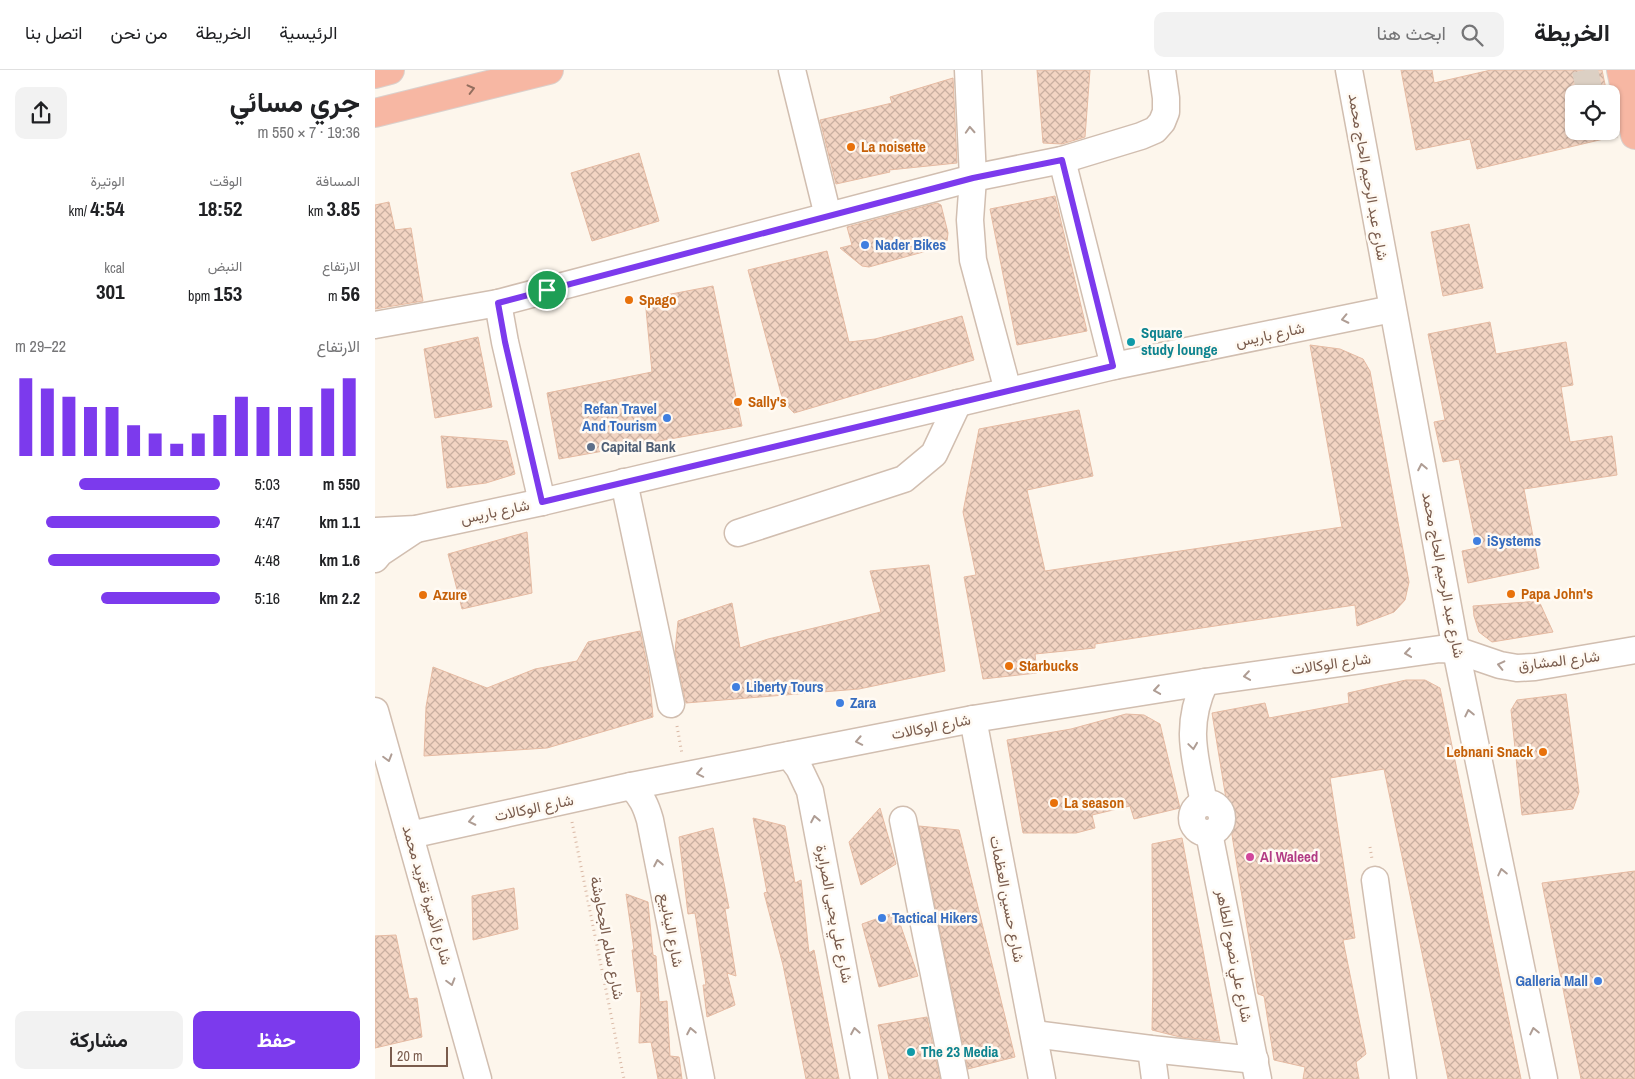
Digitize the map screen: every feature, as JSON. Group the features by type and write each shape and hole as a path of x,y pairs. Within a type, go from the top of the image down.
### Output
{"highway":[{"path":"375,74 390,70"},
{"path":"375,113 549,70"},
{"path":"1621,70 1627,127"},
{"path":"375,128 424,101"}],"street":[{"path":"792,70 829,216"},
{"path":"968,70 973,178 970,220 973,260 1008,391"},
{"path":"375,325 498,303 973,178 1062,160 1141,136 1155,130 1162,122 1166,112 1162,70"},
{"name":"شارع عبد الرحيم الحاج محمد","path":"1349,70 1456,650 1544,1079"},
{"path":"1062,160 1113,366"},
{"path":"498,303 505,342 542,502"},
{"name":"شارع باريس","path":"375,531 416,529 542,502 1113,366 1392,309"},
{"path":"738,533 904,479 933,454 958,403"},
{"path":"624,482 671,704"},
{"name":"شارع باريس","path":"375,559 380,553 416,529"},
{"name":"شارع الوكالات","path":"410,835 631,786 973,719 1205,682 1427,650 1456,650"},
{"name":"شارع المشارق","path":"1456,650 1500,665 1517,668 1535,667 1635,650"},
{"name":"شارع علي نصوح الطاهر","path":"1205,682 1198,697 1192,729 1193,746 1204,803 1194,809 1192,821 1198,830 1209,833 1257,1070"},
{"name":"شارع الأميرة تغريد محمد","path":"375,711 478,1079"},
{"name":"شارع حسين العظمات","path":"973,719 993,832 1035,1034 1042,1079"},
{"name":"شارع علي يحيى الصرايرة","path":"789,755 799,768 810,791 864,1079"},
{"name":"شارع الينابيع","path":"631,786 640,794 646,805 650,820 701,1079"},
{"path":"903,820 955,1079"},
{"path":"1375,880 1403,1079"},
{"path":"1035,1034 1151,1050 1257,1070"},
{"path":"1151,1050 1155,1079"}],"path":[{"name":"شارع سالم الجحاوشة","path":"567,801 624,1079"}],"building":[{"path":"1037,70 1090,70 1085,137 1062,144 1043,143"},
{"path":"1401,70 1432,70 1434,83 1491,70 1602,70 1605,85 1565,85 1565,140 1599,140 1477,169 1470,139 1416,150"},
{"path":"953,78 957,163 889,170 890,172 836,184 820,120 892,103 890,97"},
{"path":"639,153 659,221 592,241 571,173"},
{"path":"1055,196 1087,331 1017,345 990,209"},
{"path":"389,202 395,230 411,228 423,301 375,309 375,205"},
{"path":"937,203 941,205 948,233 947,241 941,247 869,267 862,266 840,248 852,245 847,227"},
{"path":"1469,224 1483,288 1443,296 1431,232"},
{"path":"827,251 849,342 875,339 962,316 974,360 794,413 783,401 748,270"},
{"path":"713,286 742,426 559,459 547,393 652,372 645,299"},
{"path":"1490,322 1496,354 1566,342 1573,385 1561,387 1570,442 1612,436 1617,475 1524,489 1539,568 1468,583 1462,551 1477,548 1459,459 1443,462 1434,422 1445,420 1428,334"},
{"path":"478,337 492,407 435,418 424,349"},
{"path":"1310,345 1340,349 1363,359 1370,371 1409,582 1405,600 1394,612 1357,626 1355,605 1095,644 1095,648 1035,654 1037,673 983,679 964,577 976,575 963,512 979,429 1079,410 1093,476 1027,490 1045,571 1342,527"},
{"path":"441,436 507,441 515,474 486,483 447,488"},
{"path":"527,532 532,593 462,609 448,554"},
{"path":"929,565 945,671 859,689 686,703 675,652 678,621 732,603 740,648 768,639 881,612 870,571"},
{"path":"1539,601 1553,632 1492,642 1479,632 1473,606"},
{"path":"640,631 649,674 653,717 547,748 424,756 426,707 433,667 487,688 535,669 577,661 588,642"},
{"path":"1406,680 1425,680 1440,688 1521,1079 1448,1079 1384,769 1330,778 1355,938 1343,940 1366,1054 1356,1062 1359,1079 1303,1079 1305,1067 1274,1060 1264,996 1258,994 1212,713 1265,703 1269,718 1349,703 1348,693"},
{"path":"1566,694 1579,792 1573,809 1522,815 1511,710 1517,700"},
{"path":"1126,714 1144,715 1160,724 1180,808 1134,819 1130,806 1092,815 1095,828 1076,833 1023,833 1007,740 1071,729"},
{"path":"880,808 896,864 861,885 849,842"},
{"path":"753,818 785,826 795,883 801,880 809,953 814,950 839,1079 806,1079 783,965 764,893 767,892"},
{"path":"919,826 959,830 1015,1057 968,1069"},
{"path":"713,828 729,908 725,909 736,976 727,973 735,1005 707,1017 703,985 706,985 695,913 688,914 679,837"},
{"path":"1182,838 1220,1041 1180,1037 1152,1030 1152,844"},
{"name":"Galleria Mall","path":"1635,871 1635,1079 1581,1079 1542,883"},
{"path":"514,888 518,929 473,940 472,896"},
{"path":"626,894 648,902 653,955 656,956 659,1002 667,1001 670,1056 679,1057 682,1079 658,1079 651,1042 639,1043 641,991 637,992 632,950 634,950"},
{"path":"896,912 918,976 879,987 862,924"},
{"path":"396,935 409,999 417,998 422,1037 375,1048 375,936"},
{"name":"The 23 Media","path":"927,1017 940,1079 889,1079 878,1025"}],"tunnel":[{"path":"1585,70 1588,85"}],"place":[{"name":"La noisette","path":"851,147"},
{"name":"Nader Bikes","path":"865,245"},
{"name":"Spago","path":"629,300"},
{"name":"Square study lounge","path":"1131,342"},
{"name":"Sally's","path":"738,402"},
{"name":"Refan Travel And Tourism","path":"667,418"},
{"name":"Capital Bank","path":"591,447"},
{"name":"iSystems","path":"1477,541"},
{"name":"Papa John's","path":"1511,594"},
{"name":"Azure","path":"423,595"},
{"name":"Starbucks","path":"1009,666"},
{"name":"Liberty Tours","path":"736,687"},
{"name":"Zara","path":"840,703"},
{"name":"Lebnani Snack","path":"1543,752"},
{"name":"La season","path":"1054,803"},
{"name":"Al Waleed","path":"1250,857"},
{"name":"Tactical Hikers","path":"882,918"},
{"name":"Galleria Mall","path":"1598,981"},
{"name":"The 23 Media","path":"911,1052"}],"route":[{"path":"1062,160 1113,366 542,502 505,342 498,303 547,290 973,178 1062,160"}]}
